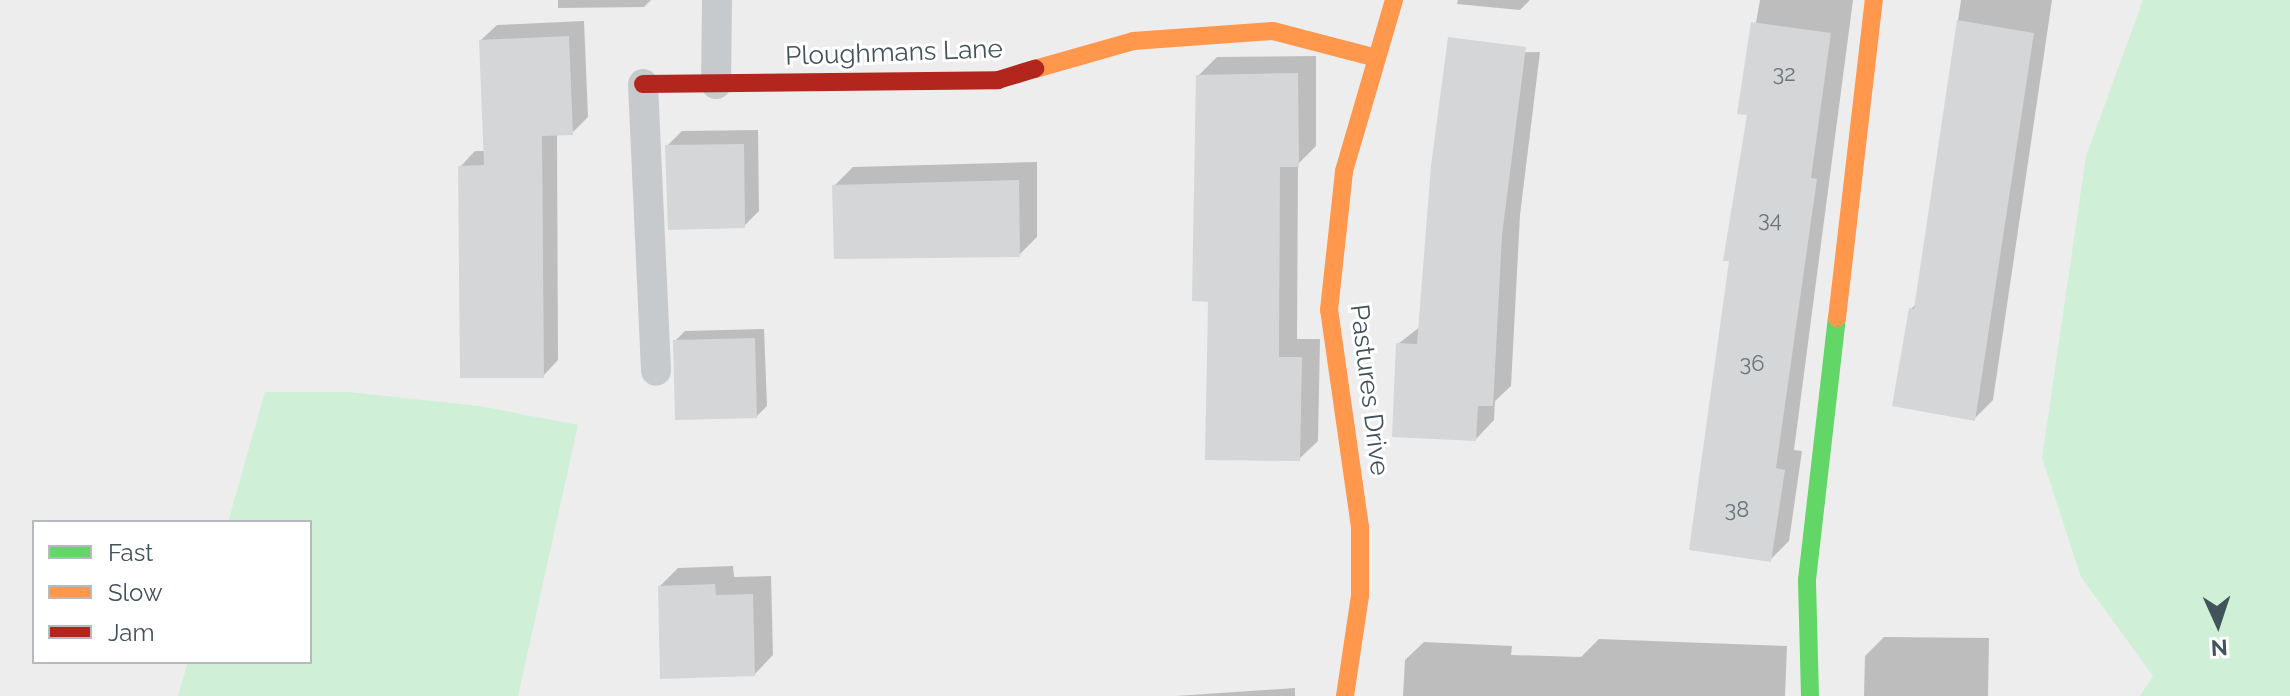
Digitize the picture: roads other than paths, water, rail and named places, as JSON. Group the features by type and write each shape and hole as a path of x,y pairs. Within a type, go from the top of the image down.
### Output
{"street":[{"name":"Pastures Drive","path":"1345,696 1360,596 1360,527 1329,310 1344,171 1394,0"},
{"path":"1810,696 1807,580 1874,0"},
{"name":"Ploughmans Lane","path":"643,84 998,80 1133,41 1273,31 1377,58"}],"lane":[{"path":"716,84 717,0"},
{"path":"643,84 656,371"}]}
